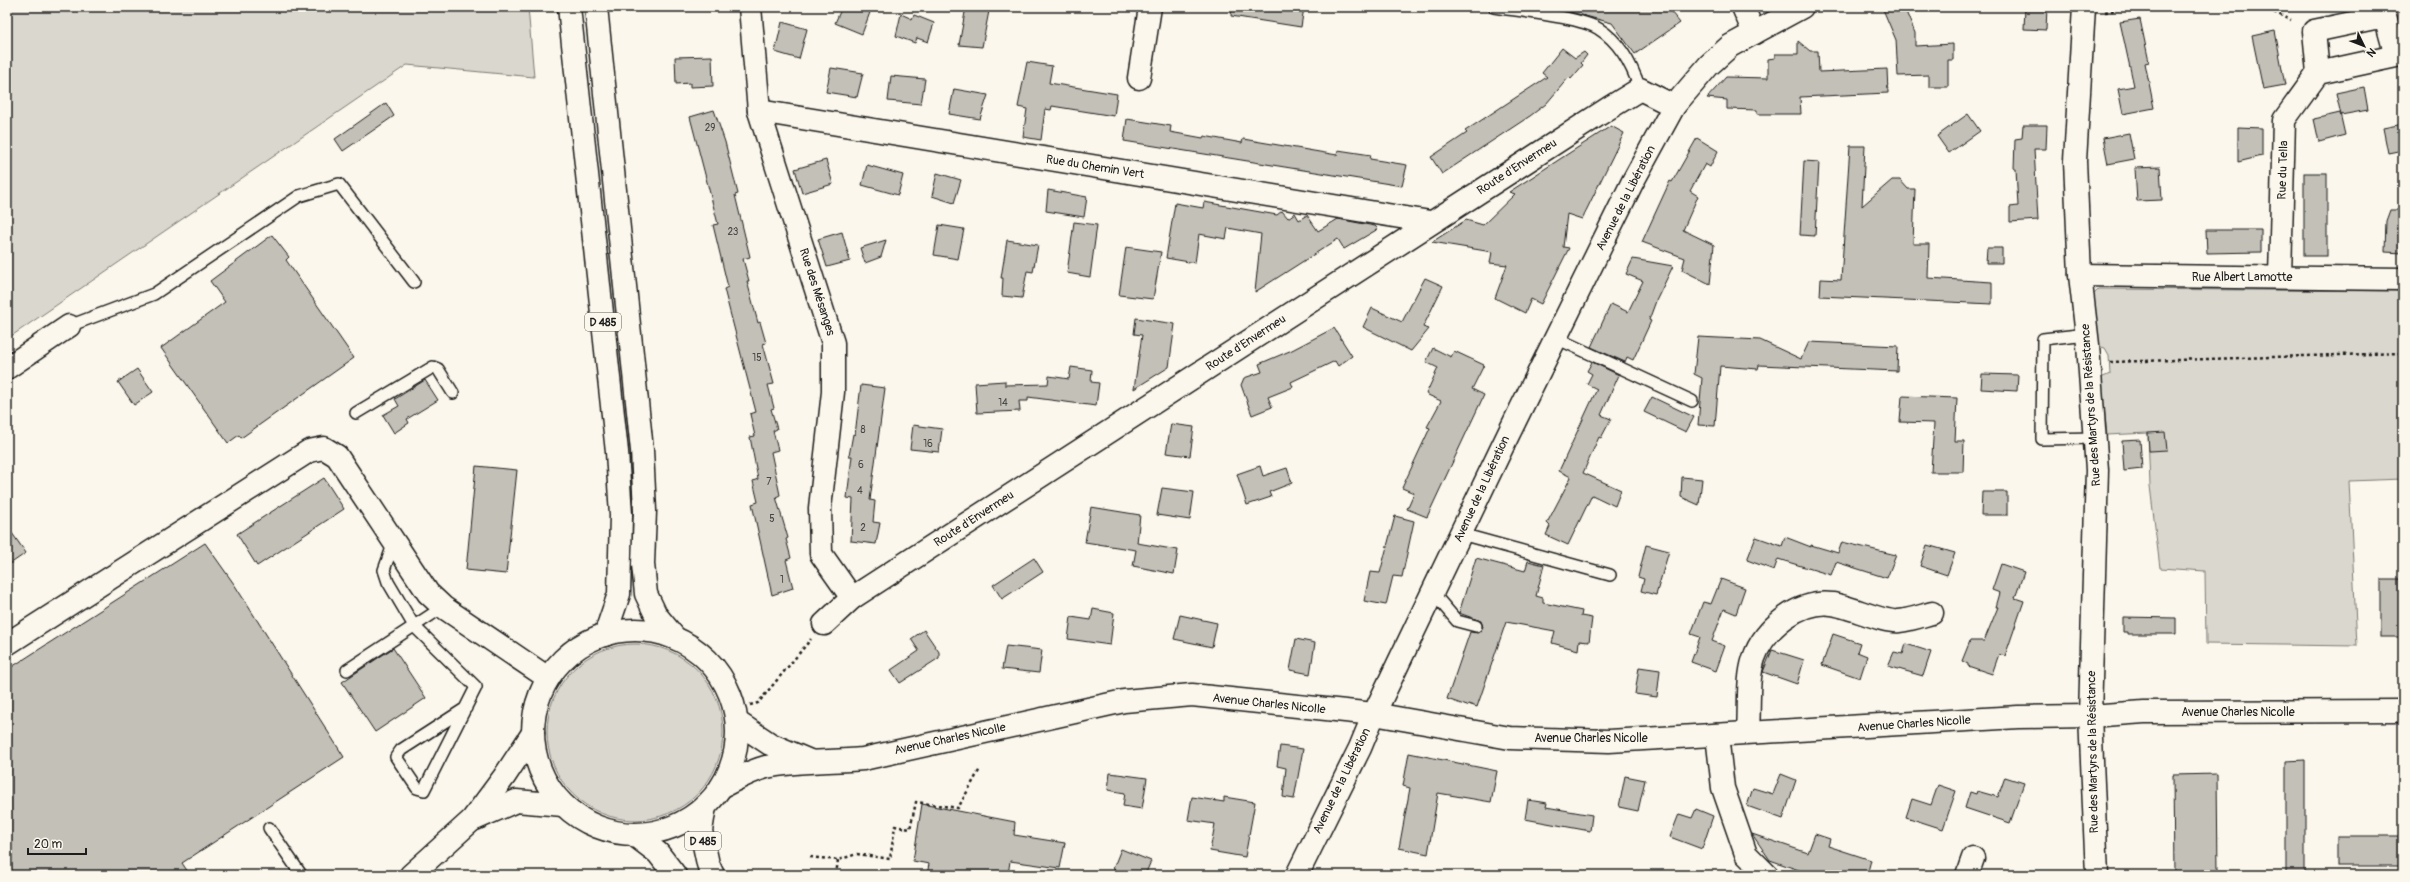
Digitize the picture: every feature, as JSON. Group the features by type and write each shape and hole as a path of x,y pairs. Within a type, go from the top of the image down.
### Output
{"main road":[{"name":"D 485","path":"569,7 617,452 621,515 619,594 605,635"},
{"name":"D 485","path":"596,7 642,450 645,511 643,564 646,594 656,615 675,638"},
{"name":"Rue des Mésanges","path":"750,7 759,111 833,343 833,392 820,508 820,554 852,598"},
{"path":"1139,78 1150,7"},
{"path":"1743,7 1754,33"},
{"name":"Avenue de la Libération","path":"1297,875 1360,748 1374,714 1556,338 1632,183 1674,106 1691,85 1725,51 1754,33 1802,7"},
{"name":"Rue des Martyrs de la Résistance","path":"2083,11 2075,161 2080,276 2090,363 2097,470 2090,716 2097,875"},
{"path":"2385,16 2396,56 2318,73 2314,32 2385,16"},
{"name":"Rue du Tella","path":"2280,277 2284,120 2318,73"},
{"path":"1640,89 1674,106"},
{"name":"Route d'Envermeu","path":"824,624 852,598 1430,222 1640,89"},
{"name":"Rue du Chemin Vert","path":"759,111 1430,222"},
{"name":"Rue Albert Lamotte","path":"2080,276 2403,279"},
{"path":"7,368 69,326"},
{"path":"7,644 309,451 324,448 337,456 428,593 443,607 548,678"},
{"path":"1748,732 1747,691 1759,644 1772,627 1791,614 1810,605 1831,604 1898,622 1932,613"},
{"path":"628,630 644,631 675,638 702,654 722,678 735,714 736,745 733,759 721,787 705,806 684,822 659,831 633,834 614,832 595,826 578,817 563,805 547,784 536,759 533,733 536,708 548,678 564,660 583,645 605,635 628,630"},
{"name":"Avenue Charles Nicolle","path":"735,714 770,744 811,761 827,763 863,759 1124,701 1192,695 1374,714 1510,738 1609,741 2018,717 2090,716 2144,712 2403,711"},
{"path":"411,875 472,820 504,777 533,733"},
{"path":"1717,735 1723,788 1746,854 1767,875"},
{"name":"Avenue Charles Nicolle","path":"721,787 742,776 765,768 811,761"},
{"path":"472,820 516,801 563,805"},
{"name":"D 485","path":"705,806 701,831 713,875"},
{"path":"633,834 658,853 675,875"}],"lane":[{"path":"1494,7 1574,21 1599,29 1633,68 1640,89"},
{"path":"69,326 154,294 299,196 339,184 414,282"},
{"path":"2087,334 2043,339 2042,439 2095,438"},
{"path":"1556,338 1692,401"},
{"path":"356,413 433,367 438,369 453,393"},
{"path":"1461,534 1610,575"},
{"path":"394,542 384,570 388,582 414,626 476,687 466,708 424,790 417,788 396,757 400,750 466,708"},
{"path":"1433,593 1457,622 1476,626"},
{"path":"347,670 443,607"},
{"path":"269,828 300,873 296,875"}],"path":[{"path":"2083,11 2132,7"},
{"path":"2263,7 2291,20"},
{"path":"2090,363 2403,353"},
{"path":"735,714 758,703 824,624"},
{"path":"810,857 838,860 857,854 890,859 895,826 910,829 916,802 958,808 980,769"},
{"path":"836,875 838,860"}],"shaded area":[{"path":"7,7 528,7 534,77 407,65 7,339"},
{"path":"2099,289 2403,291 2403,479 2349,481 2357,646 2206,644 2205,571 2160,568 2150,486 2148,433 2107,435 2101,378 2110,374 2109,355 2105,348 2098,346 2093,295"},
{"path":"635,644 652,646 669,651 691,664 703,676 716,698 721,715 723,732 721,749 716,766 703,788 691,800 669,813 652,818 635,820 618,818 601,813 579,800 567,788 554,766 549,749 547,732 549,715 554,698 567,676 579,664 601,651 618,646"}],"building":[{"path":"842,7 872,7 862,34 835,23"},
{"path":"966,7 989,11 982,47 959,45"},
{"path":"1232,7 1304,7 1301,27 1231,16"},
{"path":"1571,7 1667,7 1680,23 1635,54 1612,23 1570,12"},
{"path":"1882,7 1904,7 1915,33 1915,46 1953,44 1953,60 1948,60 1948,87 1929,87 1929,75 1898,76 1896,40"},
{"path":"2025,7 2047,7 2046,30 2024,29"},
{"path":"901,14 912,19 914,15 934,23 928,42 917,38 915,43 896,36"},
{"path":"2140,19 2149,62 2145,63 2154,108 2123,114 2118,89 2134,86 2120,22"},
{"path":"782,22 807,29 799,59 775,52"},
{"path":"2275,31 2285,85 2263,89 2252,36"},
{"path":"1798,41 1810,51 1818,51 1819,72 1887,69 1888,93 1800,97 1801,114 1757,114 1757,110 1727,109 1727,100 1707,98 1726,77 1768,78 1768,59 1775,58 1775,54 1798,54"},
{"path":"1562,48 1575,58 1584,52 1587,55 1581,63 1583,65 1571,79 1569,77 1546,104 1530,116 1442,174 1431,157 1467,133 1465,131 1547,77 1542,73"},
{"path":"712,56 713,86 690,87 690,83 676,84 675,57"},
{"path":"1027,62 1052,66 1049,83 1117,94 1114,116 1052,106 1051,110 1045,109 1041,140 1023,137 1027,109 1018,107"},
{"path":"831,68 863,73 857,97 826,92"},
{"path":"891,76 925,79 921,104 888,101"},
{"path":"2364,87 2368,110 2341,115 2336,93"},
{"path":"954,89 988,95 980,119 949,114"},
{"path":"386,103 394,116 343,151 335,139"},
{"path":"714,110 725,142 738,194 735,195 750,257 743,259 749,281 747,281 758,323 760,322 766,343 763,344 774,384 768,385 774,408 771,409 777,429 773,431 778,450 771,452 780,495 776,497 788,538 786,539 791,558 786,560 793,588 772,595 752,504 758,502 753,481 758,479 750,437 755,436 750,414 756,412 724,289 728,287 713,225 718,224 690,117"},
{"path":"2340,113 2345,135 2319,142 2314,119"},
{"path":"1968,114 1980,131 1949,153 1937,136"},
{"path":"1127,119 1171,126 1170,132 1203,138 1204,136 1242,143 1243,139 1337,155 1338,150 1371,155 1370,159 1407,165 1402,186 1124,141"},
{"path":"2403,124 2403,150 2388,153 2383,128"},
{"path":"2023,125 2047,125 2046,149 2034,149 2038,220 2010,222 2010,207 2018,206 2016,169 2014,169 2015,139 2022,138"},
{"path":"1611,126 1624,133 1582,219 1567,214 1563,247 1569,248 1541,304 1531,299 1525,313 1495,298 1507,265 1490,263 1492,252 1432,242 1466,220 1483,225 1515,194 1509,192"},
{"path":"2238,127 2262,128 2262,156 2238,162"},
{"path":"2129,133 2134,159 2108,164 2103,138"},
{"path":"1697,138 1718,151 1710,167 1705,164 1690,191 1698,196 1683,230 1714,245 1710,284 1682,270 1685,258 1642,242 1670,181 1672,182"},
{"path":"1850,146 1865,146 1862,206 1892,180 1900,180 1908,189 1915,189 1913,244 1929,244 1928,278 1992,282 1992,304 1820,296 1821,279 1841,280"},
{"path":"826,160 833,184 802,193 795,169"},
{"path":"1804,161 1819,162 1815,236 1800,235"},
{"path":"867,165 903,175 898,195 862,185"},
{"path":"2160,167 2162,200 2137,201 2135,168"},
{"path":"937,173 961,180 954,203 932,196"},
{"path":"2304,173 2327,173 2327,256 2304,256"},
{"path":"1048,190 1087,197 1084,217 1046,211"},
{"path":"1204,202 1277,215 1282,211 1288,218 1295,213 1299,220 1307,215 1318,231 1338,219 1375,226 1378,229 1344,249 1338,239 1255,292 1261,234 1228,228 1226,239 1199,234 1195,263 1166,258 1175,203 1203,208"},
{"path":"2390,210 2403,210 2403,253 2385,252 2386,221"},
{"path":"1074,222 1097,225 1090,277 1067,273"},
{"path":"939,225 964,229 958,259 934,255"},
{"path":"2206,230 2261,230 2261,252 2207,253"},
{"path":"842,232 850,261 827,267 818,239"},
{"path":"272,235 289,257 286,260 354,358 241,438 239,435 228,443 161,348 225,302 210,281"},
{"path":"886,240 881,257 865,263 860,248"},
{"path":"1007,240 1038,245 1033,272 1027,271 1022,298 1002,296 1003,278 1001,278"},
{"path":"1126,247 1161,252 1153,299 1119,295"},
{"path":"1987,248 2002,248 2002,263 1986,263"},
{"path":"1633,259 1673,266 1656,301 1649,320 1651,321 1633,360 1627,357 1625,362 1591,347 1611,304 1628,312 1643,281 1626,274"},
{"path":"1425,278 1443,286 1423,327 1429,329 1411,351 1363,327 1372,308 1402,322"},
{"path":"1136,318 1175,324 1169,367 1134,389 1142,335 1134,334"},
{"path":"1334,328 1352,356 1338,366 1335,361 1291,382 1293,387 1268,397 1272,407 1252,415 1241,385 1244,378 1262,372 1259,364 1292,350"},
{"path":"1698,337 1760,340 1801,359 1809,342 1898,346 1897,371 1759,365 1758,369 1720,366 1715,426 1698,425 1702,378 1694,374"},
{"path":"1433,348 1451,357 1454,351 1484,365 1472,389 1484,395 1427,517 1407,509 1414,493 1402,488 1430,428 1427,427 1441,401 1426,394 1438,368 1426,362"},
{"path":"1592,362 1619,375 1601,415 1611,419 1601,438 1599,437 1583,473 1621,490 1615,506 1592,495 1568,545 1546,535 1550,526 1547,523 1571,477 1559,471 1597,389 1587,384 1592,374 1587,371"},
{"path":"1071,367 1092,370 1091,382 1099,383 1096,406 1028,397 1028,401 1019,401 1020,411 977,413 975,383 1005,381 1005,385 1048,384 1049,376 1069,379"},
{"path":"137,369 153,392 134,405 118,382"},
{"path":"1982,374 2018,375 2017,391 1981,389"},
{"path":"425,380 438,400 407,419 409,423 394,433 383,415 399,406 395,399"},
{"path":"861,385 885,388 870,500 875,501 873,522 880,523 876,544 851,541 853,499 847,498 852,456 849,456 853,434 855,435"},
{"path":"1902,396 1957,398 1955,441 1964,441 1963,472 1931,472 1934,423 1900,422"},
{"path":"1652,397 1694,417 1686,432 1644,412"},
{"path":"1171,424 1194,427 1190,456 1166,453"},
{"path":"913,425 942,429 939,452 910,449"},
{"path":"2165,432 2167,450 2149,451 2148,433"},
{"path":"2140,440 2142,469 2124,471 2122,441"},
{"path":"476,466 517,470 506,574 466,570"},
{"path":"1260,466 1263,476 1287,468 1292,483 1269,492 1271,497 1247,505 1237,474"},
{"path":"1682,477 1702,479 1699,505 1681,497"},
{"path":"324,478 344,509 257,566 237,534"},
{"path":"1162,488 1194,492 1190,520 1157,515"},
{"path":"1982,492 2007,492 2007,515 1981,515"},
{"path":"1091,507 1140,515 1137,543 1178,550 1174,574 1133,566 1136,550 1085,542"},
{"path":"1395,516 1414,521 1402,577 1393,576 1386,605 1364,601 1370,572 1380,573"},
{"path":"7,526 26,553 7,566"},
{"path":"1756,537 1782,546 1785,537 1811,547 1811,545 1838,553 1842,542 1896,555 1887,578 1836,562 1831,575 1778,559 1774,570 1747,560"},
{"path":"205,543 234,584 344,757 182,863 190,875 7,875 7,670"},
{"path":"1646,545 1669,551 1656,595 1641,591 1644,579 1638,577"},
{"path":"1927,545 1955,553 1947,575 1920,566"},
{"path":"1034,558 1043,572 1002,599 993,585"},
{"path":"1476,558 1525,571 1528,561 1544,565 1536,596 1543,598 1543,603 1582,611 1581,616 1592,618 1589,642 1579,641 1578,650 1552,643 1555,631 1506,622 1477,707 1468,704 1467,706 1447,699 1470,632 1478,633 1483,627 1481,621 1459,613"},
{"path":"2001,564 2024,572 2015,598 2024,601 2005,656 1999,654 1992,674 1968,666 1968,664 1962,661 1970,641 1984,641 1998,607 1996,607 2000,593 1992,590"},
{"path":"1721,579 1745,588 1736,614 1724,609 1712,641 1725,646 1716,671 1691,662 1700,637 1691,634 1703,602 1711,604"},
{"path":"2381,579 2403,579 2403,637 2381,637"},
{"path":"1093,609 1114,613 1110,645 1068,639 1071,617 1091,620"},
{"path":"1180,615 1217,623 1212,647 1174,639"},
{"path":"2123,617 2176,618 2176,634 2128,634 2128,632 2123,632"},
{"path":"924,630 939,652 939,658 900,683 891,670 919,651 911,639"},
{"path":"1833,634 1860,643 1857,652 1867,656 1860,678 1822,665"},
{"path":"1296,639 1315,643 1310,674 1290,670"},
{"path":"1906,644 1931,652 1923,676 1888,666 1894,652 1903,654"},
{"path":"1006,646 1042,650 1039,673 1002,669"},
{"path":"393,648 426,698 375,732 342,682"},
{"path":"1772,650 1804,660 1797,684 1763,672"},
{"path":"1639,667 1660,670 1657,697 1635,694"},
{"path":"1280,746 1303,749 1294,799 1283,797 1286,768 1277,766"},
{"path":"1409,753 1497,771 1491,802 1438,793 1428,854 1399,848 1410,788 1403,786"},
{"path":"2305,760 2305,875 2286,875 2286,761"},
{"path":"1110,773 1147,778 1142,809 1123,806 1125,793 1108,790"},
{"path":"1781,774 1796,780 1783,819 1747,806 1753,788 1773,794"},
{"path":"2217,774 2218,874 2174,875 2173,775"},
{"path":"1625,776 1645,780 1638,811 1619,807"},
{"path":"2005,777 2024,783 2010,823 1965,808 1970,792 1976,794 1977,791 1998,797"},
{"path":"1938,785 1956,791 1943,829 1906,817 1912,799 1931,805"},
{"path":"1192,797 1224,802 1224,797 1255,802 1245,857 1210,851 1215,824 1188,820"},
{"path":"1528,800 1547,803 1546,807 1592,815 1590,831 1525,819"},
{"path":"922,804 1015,822 1014,835 1065,843 1060,868 1010,861 1008,875 927,875 929,864 913,861"},
{"path":"1696,809 1713,816 1702,849 1670,837 1679,814 1692,818"},
{"path":"1752,834 1808,853 1815,834 1830,839 1828,846 1871,860 1867,875 1813,875 1770,860"},
{"path":"2337,836 2403,836 2403,866 2337,866"},
{"path":"1121,849 1151,861 1145,875 1129,875 1113,869"}]}
